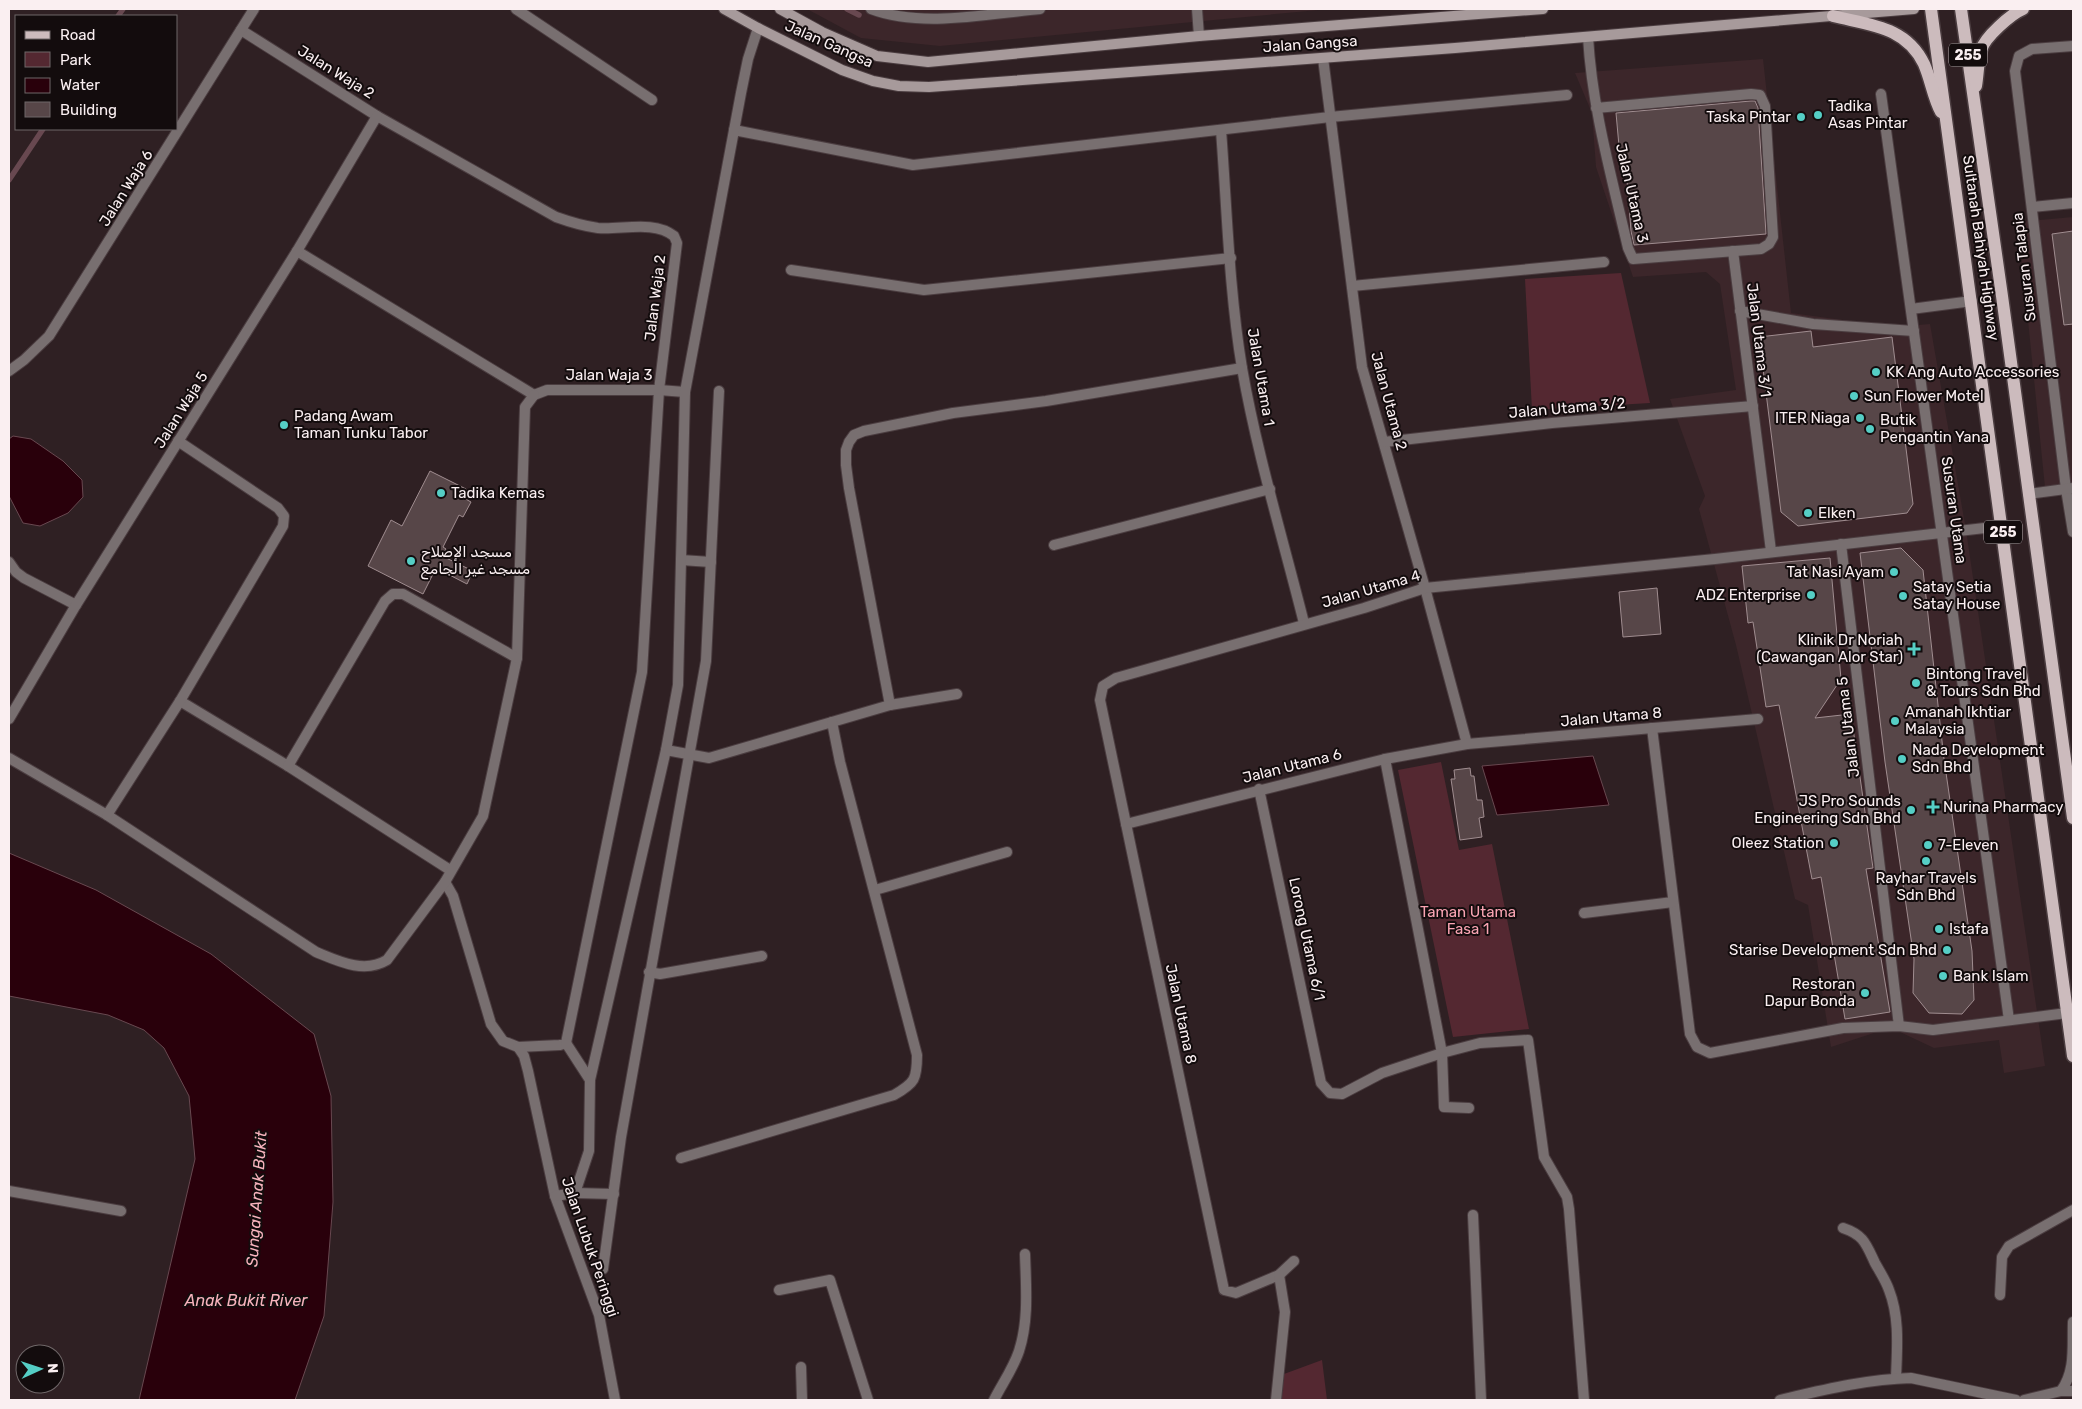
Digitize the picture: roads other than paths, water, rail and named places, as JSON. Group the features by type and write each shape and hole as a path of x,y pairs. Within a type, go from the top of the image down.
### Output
{"main road":[{"name":"Jalan Gangsa","path":"724,9 842,70 873,81 899,86 922,87 1323,58 1914,9"},
{"name":"Jalan Gangsa","path":"780,9 855,48 878,56 928,62 1199,36 1544,9"},
{"name":"Sultanah Bahiyah Highway","path":"1931,9 2073,1056"},
{"name":"Sultanah Bahiyah Highway","path":"1961,9 2073,818"},
{"path":"1974,101 1981,48 2000,25 2017,11 2023,9"},
{"path":"1833,16 1890,29 1910,44 1924,64 1937,105 1947,123"}],"street":[{"name":"Jalan Waja 6","path":"9,371 24,360 49,336 254,9"},
{"path":"516,9 652,100"},
{"path":"871,9 907,18 939,18 1040,9"},
{"path":"1197,9 1199,36"},
{"path":"575,1193 589,1151 590,1080 666,750 678,685 685,392 748,60 758,28"},
{"name":"Jalan Waja 2","path":"241,30 377,116 556,217 576,224 599,228 660,228 674,236 677,243 659,390 642,672 566,1043"},
{"name":"Jalan Utama 3","path":"1588,37 1596,108 1628,248 1633,259 1761,248 1769,244 1773,237 1765,106 1760,95 1751,94 1596,108"},
{"name":"Susuran Talapia","path":"2073,46 2032,49 2019,56 2015,71 2070,489 2073,532"},
{"name":"Jalan Utama 2","path":"1323,58 1362,367 1467,744"},
{"name":"Susuran Utama","path":"1881,94 2009,1020"},
{"path":"734,130 914,165 1330,117 1567,95"},
{"name":"Jalan Waja 5","path":"9,719 76,605 297,251 377,116"},
{"name":"Jalan Utama 1","path":"1221,130 1242,368 1255,429 1304,623"},
{"path":"2032,207 2073,203"},
{"path":"9,758 107,815 316,952 352,966 381,963 387,960 445,882 450,870 483,816 517,658 525,408 534,395 297,251"},
{"name":"Jalan Utama 3/1","path":"1733,251 1771,551"},
{"path":"791,270 924,290 1231,258"},
{"path":"1352,286 1604,262"},
{"path":"1911,309 1972,301"},
{"path":"1740,310 1813,324 1914,331"},
{"path":"890,705 849,488 846,450 854,435 864,431 954,413 1046,401 1242,368"},
{"name":"Jalan Waja 3","path":"534,395 547,390 659,390 685,392"},
{"path":"604,1269 649,972 706,661 719,391"},
{"name":"Jalan Utama 3/2","path":"1384,442 1552,423 1753,406"},
{"path":"107,815 180,701 283,526 284,516 278,508 178,441"},
{"path":"1054,545 1270,489"},
{"path":"2028,494 2070,489"},
{"name":"Jalan Utama 4","path":"1104,686 1116,678 1304,623 1364,608 1425,588 1715,559 1771,551 2002,526"},
{"name":"Jalan Utama 5","path":"1841,544 1899,1026"},
{"path":"681,560 711,562"},
{"path":"9,562 16,572 24,578 76,605"},
{"path":"288,766 385,601 393,594 403,594 517,658"},
{"name":"Jalan Utama 8","path":"1104,686 1100,700 1224,1290 1236,1293 1279,1275"},
{"path":"666,750 709,758 890,705 957,694"},
{"path":"180,701 288,766 450,870"},
{"name":"Jalan Utama 8","path":"1467,744 1758,719"},
{"path":"681,1158 894,1095 914,1082 917,1072 917,1055 876,890 840,762 832,722"},
{"path":"1652,728 1690,1034 1697,1047 1710,1053 1835,1029 1899,1026 1933,1030 2068,1013"},
{"name":"Jalan Utama 6","path":"1126,824 1259,789 1385,759 1467,744"},
{"path":"1385,759 1442,1053 1444,1107 1469,1108"},
{"name":"Lorong Utama 6/1","path":"1259,789 1321,1083 1330,1093 1342,1094 1382,1074 1442,1053"},
{"path":"876,890 1007,852"},
{"path":"445,882 453,896 491,1024 503,1041 518,1047 560,1046 566,1043 578,1058 590,1080"},
{"path":"1584,913 1673,902"},
{"path":"649,972 660,974 762,956"},
{"path":"1442,1053 1480,1043 1528,1040 1544,1157 1567,1197 1569,1209 1584,1400"},
{"name":"Jalan Lubuk Peringgi","path":"518,1047 524,1056 528,1071 554,1196 599,1315 615,1400"},
{"path":"9,1191 121,1212"},
{"path":"554,1196 575,1193 614,1194"},
{"path":"2000,1295 2002,1257 2009,1246 2073,1210"},
{"path":"1473,1216 1481,1400"},
{"path":"1843,1228 1857,1233 1866,1244 1889,1291 1896,1319 1898,1341 1896,1378"},
{"path":"994,1400 1012,1368 1023,1337 1027,1303 1026,1254"},
{"path":"1276,1400 1285,1312 1279,1275 1294,1261"},
{"path":"779,1290 830,1280 868,1400"},
{"path":"2061,1391 2069,1379 2072,1366 2073,1322"},
{"path":"801,1368 802,1400"},
{"path":"1780,1400 1834,1387 1896,1378 1911,1378 1934,1382 2016,1400"},
{"path":"2024,1400 2032,1400 2061,1391 2073,1392"}],"water":[{"path":"13,436 31,439 63,461 82,480 83,497 68,513 40,526 23,523 9,496 9,439"},
{"path":"1593,756 1609,805 1497,815 1482,766"},
{"name":"Anak Bukit River","path":"9,853 96,890 211,954 314,1034 331,1096 333,1202 324,1316 295,1400 139,1400 195,1159 189,1096 164,1048 144,1030 108,1015 9,996"}],"waterway":[{"path":"119,15 123,9"},
{"path":"847,9 859,15"},
{"path":"9,180 42,130"}],"place":[{"name":"Tadika Asas Pintar","path":"1818,115"},
{"name":"Taska Pintar","path":"1801,117"},
{"name":"KK Ang Auto Accessories","path":"1876,372"},
{"name":"Sun Flower Motel","path":"1854,396"},
{"name":"ITER Niaga","path":"1860,418"},
{"name":"Padang Awam Taman Tunku Tabor","path":"284,425"},
{"name":"Butik Pengantin Yana","path":"1870,429"},
{"name":"Tadika Kemas","path":"441,493"},
{"name":"Elken","path":"1808,513"},
{"name":"مسجد الإصلاح مسجد غير الجامع","path":"411,561"},
{"name":"Tat Nasi Ayam","path":"1894,572"},
{"name":"ADZ Enterprise","path":"1811,595"},
{"name":"Satay Setia Satay House","path":"1903,596"},
{"name":"Klinik Dr Noriah (Cawangan Alor Star)","path":"1914,649"},
{"name":"Bintong Travel & Tours Sdn Bhd","path":"1916,683"},
{"name":"Amanah Ikhtiar Malaysia","path":"1895,721"},
{"name":"Nada Development Sdn Bhd","path":"1902,759"},
{"name":"Nurina Pharmacy","path":"1933,807"},
{"name":"JS Pro Sounds Engineering Sdn Bhd","path":"1911,810"},
{"name":"Oleez Station","path":"1834,843"},
{"name":"7-Eleven","path":"1928,845"},
{"name":"Rayhar Travels Sdn Bhd","path":"1926,861"},
{"name":"Istafa","path":"1939,929"},
{"name":"Starise Development Sdn Bhd","path":"1947,950"},
{"name":"Bank Islam","path":"1943,976"},
{"name":"Restoran Dapur Bonda","path":"1865,993"}],"park label":[{"name":"Taman Utama Fasa 1","path":"1468,920"}],"water label":[{"name":"Sungai Anak Bukit","path":"256,1199"}]}
